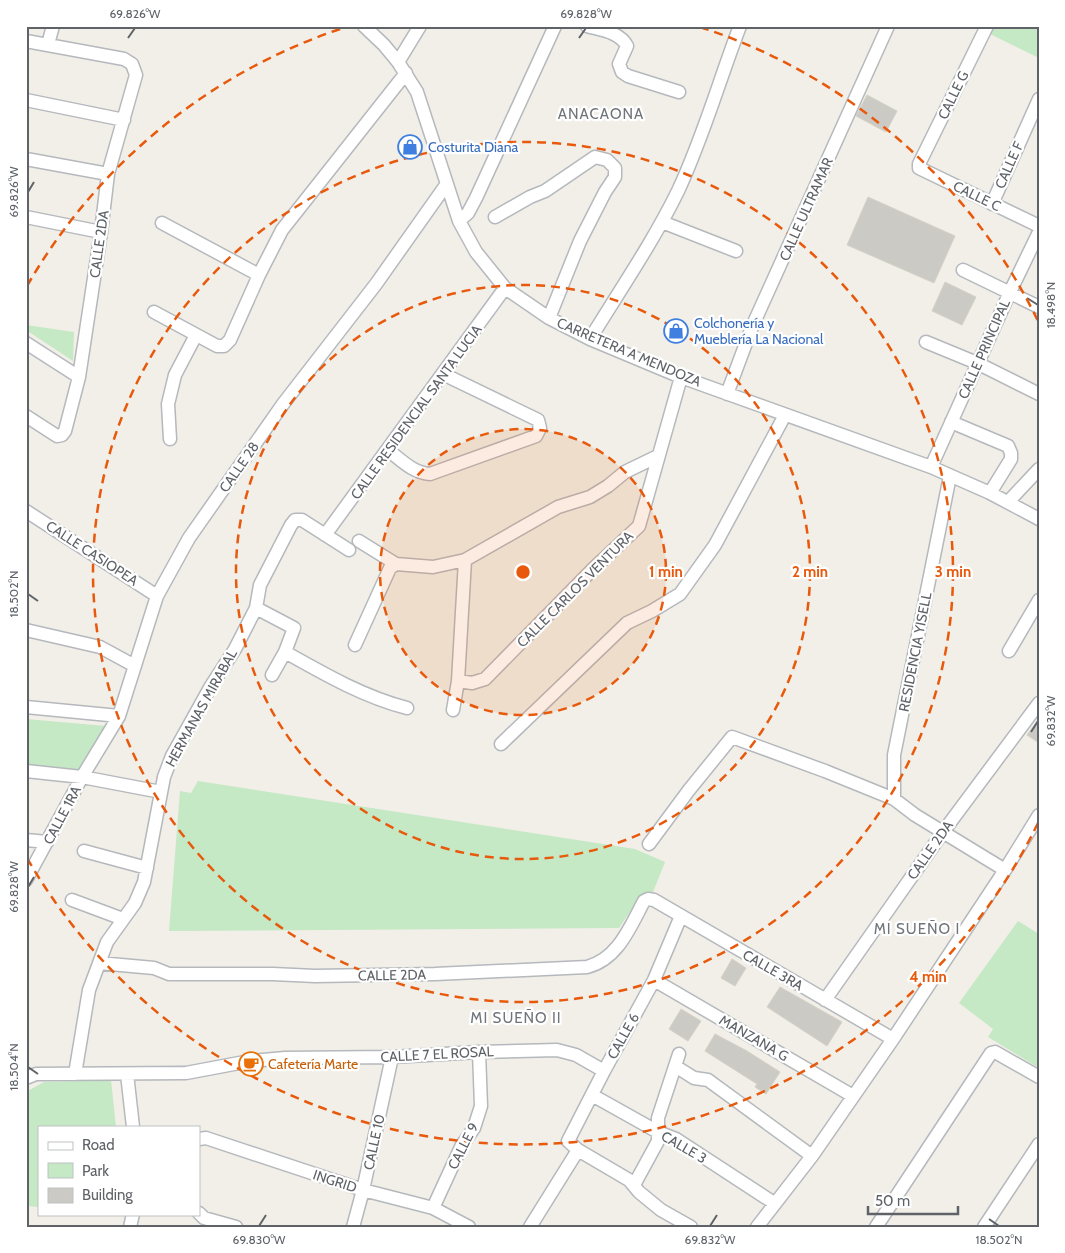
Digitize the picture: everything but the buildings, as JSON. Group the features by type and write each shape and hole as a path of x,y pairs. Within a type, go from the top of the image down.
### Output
{"street":[{"path":"26,41 48,44 53,26"},
{"path":"398,62 420,26"},
{"path":"459,221 468,213 476,198 555,26"},
{"path":"587,26 614,34 624,40 627,46 619,64 622,72 628,76 679,92"},
{"path":"590,339 662,222 678,190 705,125 719,80 740,26"},
{"name":"CALLE ULTRAMAR","path":"728,394 752,327 888,26"},
{"name":"CALLE G","path":"919,164 986,26"},
{"name":"CARRETERA A MENDOZA","path":"366,27 398,62 417,92 434,139 446,186 459,221 476,252 505,288 549,318 590,339 681,377 931,467 990,493 1039,518"},
{"name":"CALLE 2DA","path":"26,416 57,436 62,435 65,431 79,377 108,174 136,74 132,64 124,59 48,44"},
{"path":"154,312 216,346 224,346 230,340 259,275 282,230 406,73"},
{"name":"CALLE F","path":"992,204 1039,99"},
{"path":"26,100 124,120"},
{"path":"495,217 530,197 546,191 595,157 607,160 616,168 615,177 580,241 549,318"},
{"path":"26,159 108,174"},
{"name":"CALLE C","path":"919,164 923,170 1039,226"},
{"name":"CALLE 28","path":"82,777 119,716 157,596 189,538 283,404 376,284 446,186"},
{"path":"26,218 101,232"},
{"path":"662,222 736,251"},
{"path":"162,223 259,275"},
{"name":"CALLE PRINCIPAL","path":"931,467 977,363 1039,232"},
{"path":"964,270 1039,307"},
{"name":"CALLE RESIDENCIAL SANTA LUCIA","path":"326,535 505,288"},
{"path":"170,439 168,404 175,375 196,335"},
{"path":"926,342 977,363 1039,394"},
{"path":"26,343 79,377"},
{"path":"388,450 414,470 422,474 430,474 536,436 540,428 538,420 443,374"},
{"name":"CALLE CARLOS VENTURA","path":"458,681 472,683 485,679 593,569 639,526 681,377"},
{"path":"501,744 627,623 680,594 715,545 785,415"},
{"path":"951,422 1008,446 1011,460 990,493"},
{"path":"359,541 396,564 433,567 465,560 558,507 590,497 608,486 625,472 658,456"},
{"path":"1008,502 1039,469"},
{"name":"RESIDENCIA YISELL","path":"894,799 894,755 950,476"},
{"name":"CALLE CASIOPEA","path":"26,511 157,596"},
{"name":"HERMANAS MIRABAL","path":"75,1074 89,990 107,942 135,903 144,882 164,777 172,756 256,608 260,585 291,525 296,520 302,520 326,535"},
{"path":"326,535 349,550"},
{"path":"453,710 458,681 465,560"},
{"path":"356,645 390,568 396,564"},
{"path":"1009,651 1039,600"},
{"path":"256,608 294,628 285,652 272,675"},
{"path":"26,630 100,647 135,666"},
{"path":"285,652 337,681 383,702 407,708"},
{"name":"CALLE 2DA","path":"825,1000 943,832 1039,703"},
{"path":"26,707 119,716"},
{"path":"649,844 732,737 894,799 1005,870"},
{"path":"26,771 82,777 161,792"},
{"name":"CALLE 1RA","path":"26,880 82,777"},
{"path":"757,1227 812,1156 893,1039 1005,870 1039,815"},
{"path":"26,840 47,842"},
{"path":"84,851 147,868"},
{"name":"CALLE 2DA","path":"99,963 154,968 169,974 315,976 435,974 586,967 601,961 615,950 644,901 648,899 654,900"},
{"path":"72,900 123,919"},
{"name":"CALLE 3RA","path":"654,900 893,1039"},
{"name":"CALLE 6","path":"578,1150 568,1141 654,980 681,916"},
{"name":"MANZANA G","path":"654,980 853,1096"},
{"name":"CALLE 7 EL ROSAL","path":"26,1078 36,1074 186,1072 250,1061 285,1058 392,1057 557,1050 576,1055 604,1071"},
{"name":"CALLE 9","path":"433,1208 462,1144 474,1128 481,1106 479,1052"},
{"path":"876,1227 991,1053 995,1052 1039,1077"},
{"name":"CALLE 10","path":"353,1227 392,1057"},
{"path":"634,1185 658,1141 658,1118 677,1060 694,1078 708,1080 812,1156"},
{"path":"127,1074 133,1126"},
{"name":"CALLE 3","path":"592,1095 658,1132 676,1139 774,1204"},
{"name":"INGRID","path":"200,1139 206,1138 363,1190 433,1208 469,1227"},
{"path":"984,1227 1039,1144"},
{"path":"530,1227 578,1150 629,1180 639,1192 661,1210 691,1227"},
{"path":"200,1214 204,1218 236,1227"}],"green space":[{"path":"991,26 1039,26 1039,58 988,33"},
{"path":"26,325 74,332 73,361 26,330"},
{"path":"26,719 106,726 79,770 26,765"},
{"path":"198,781 635,849 665,862 653,892 641,895 619,928 169,931 180,791 191,793"},
{"path":"1018,921 1039,934 1039,1068 988,1037 993,1029 959,1003"},
{"path":"111,1080 116,1126 38,1126 38,1207 26,1206 26,1092 44,1082"}],"place":[{"name":"Costurita Diana","path":"410,147"},
{"name":"Colchonería y Mueblería La Nacional","path":"676,331"},
{"name":"Cafetería Marte","path":"251,1064"}],"district":[{"name":"ANACAONA","path":"601,114"},
{"name":"MI SUEÑO I","path":"917,929"},
{"name":"MI SUEÑO II","path":"516,1018"}]}
